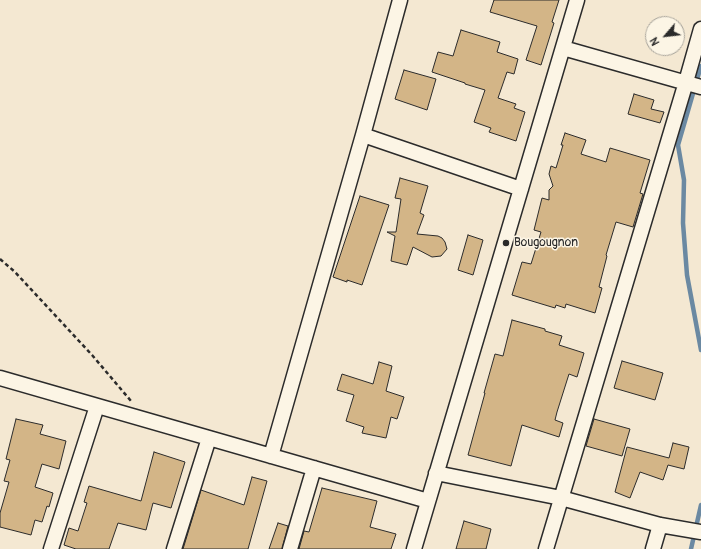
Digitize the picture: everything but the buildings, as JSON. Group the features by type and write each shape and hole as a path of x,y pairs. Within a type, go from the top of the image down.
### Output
{"street":[{"path":"271,456 400,0"},
{"path":"414,549 578,0"},
{"path":"546,549 701,29"},
{"path":"563,48 701,87"},
{"path":"363,135 521,189"},
{"path":"0,378 428,501"},
{"path":"51,549 97,406"},
{"path":"174,549 209,438"},
{"path":"290,549 314,468"},
{"path":"436,473 561,498 660,525 701,532"},
{"path":"653,549 660,525"}],"path":[{"path":"0,259 15,272 87,349 134,403"}],"waterway":[{"path":"701,66 678,145 684,180 683,223 687,275 701,350"},
{"path":"691,549 701,505"}],"place":[{"name":"Bougougnon","path":"506,243"}]}
